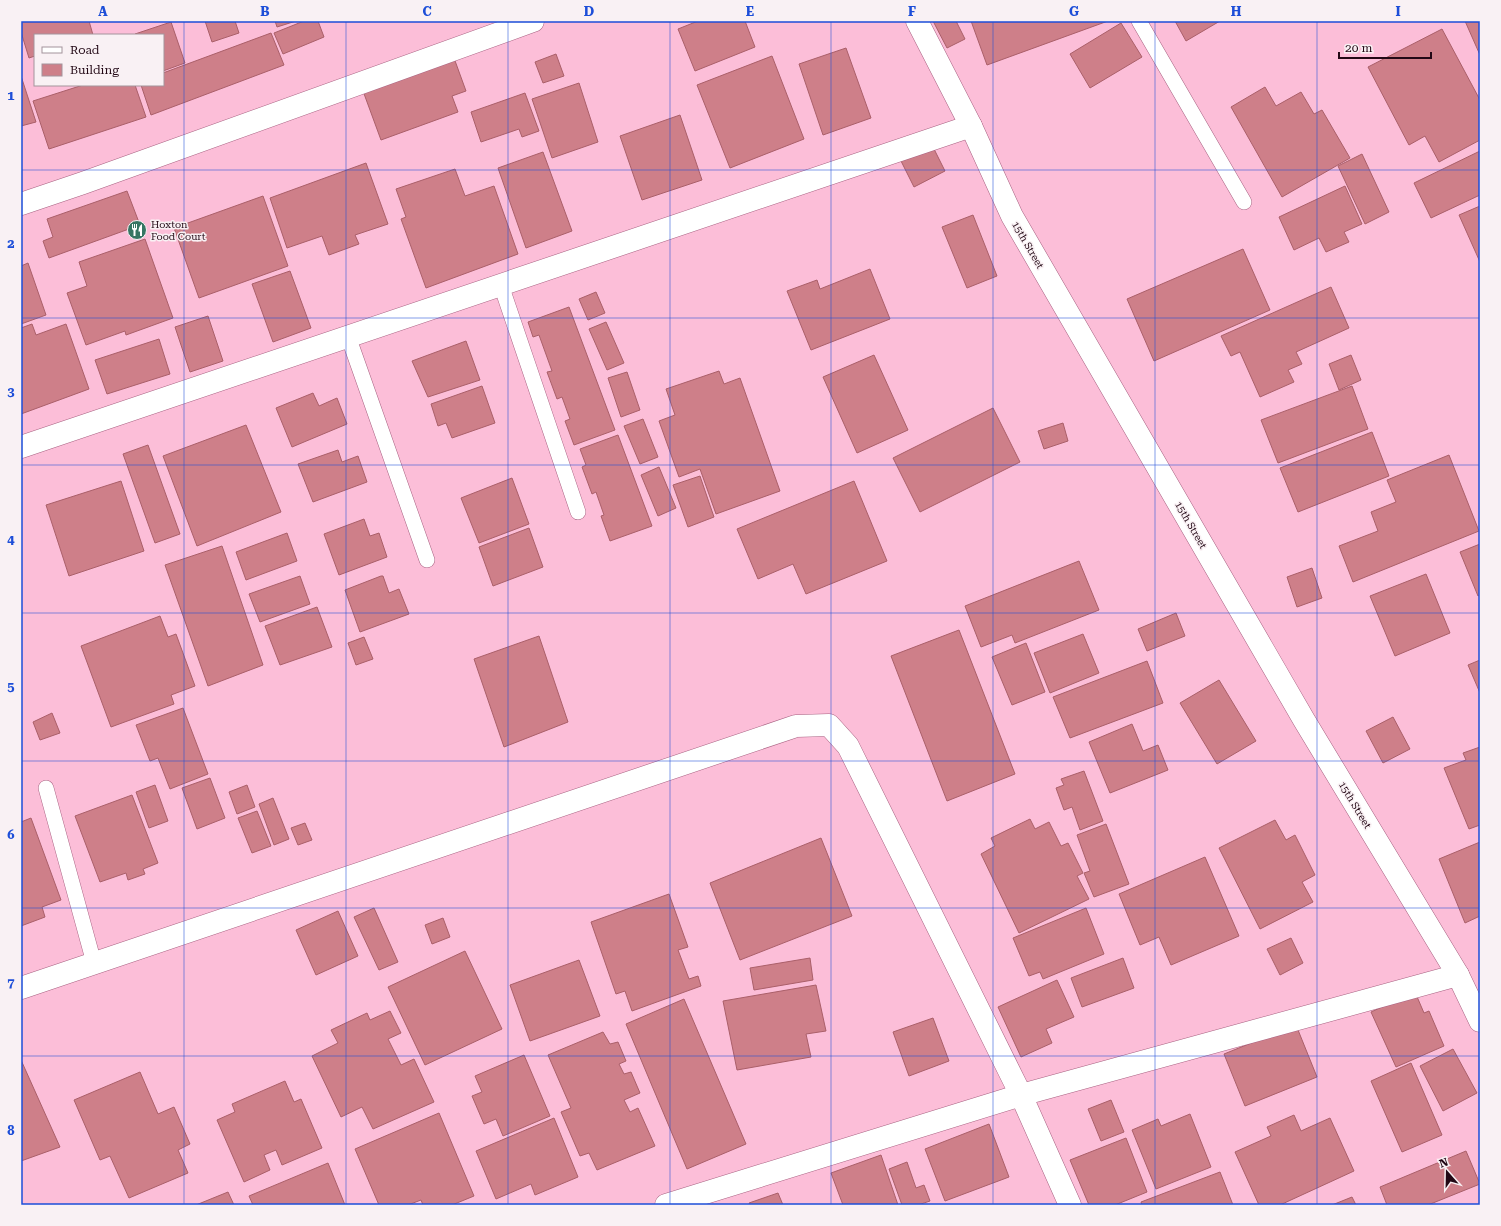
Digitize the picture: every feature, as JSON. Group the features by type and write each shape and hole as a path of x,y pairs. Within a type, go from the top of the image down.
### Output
{"street":[{"path":"21,204 533,21"},
{"name":"15th Street","path":"917,21 971,126 1012,216 1304,720 1458,975 1480,1021"},
{"path":"21,447 971,126"},
{"path":"21,988 796,726 829,725 848,746 1021,1095 1070,1205"},
{"path":"666,1205 1021,1095 1458,975"}],"lane":[{"path":"1139,21 1244,202"},
{"path":"501,285 578,512"},
{"path":"348,336 427,560"},
{"path":"46,788 94,963"}],"building":[{"path":"21,21 89,21 93,34 34,34 34,56 29,58 21,32"},
{"path":"205,21 235,21 239,33 212,42"},
{"path":"275,21 296,21 277,27"},
{"path":"304,21 318,21 324,37 283,54 274,33"},
{"path":"698,21 745,21 755,47 695,71 678,29"},
{"path":"933,21 956,21 965,39 947,48"},
{"path":"971,21 1108,21 987,65"},
{"path":"1175,21 1220,21 1186,41"},
{"path":"1465,21 1480,21 1480,55"},
{"path":"171,22 185,63 164,71 164,34 135,34"},
{"path":"1121,23 1142,57 1090,88 1070,54"},
{"path":"1442,29 1480,100 1480,140 1439,162 1425,136 1409,145 1368,67"},
{"path":"271,33 284,65 151,115 141,86 164,86 164,73"},
{"path":"846,48 871,118 823,135 799,64"},
{"path":"556,54 564,76 543,83 535,62"},
{"path":"772,56 804,139 730,168 697,85"},
{"path":"454,58 466,91 452,96 458,112 381,140 363,91"},
{"path":"21,76 36,122 21,126"},
{"path":"579,83 598,142 552,158 532,99"},
{"path":"80,86 135,86 146,117 49,149 33,101"},
{"path":"1265,87 1276,106 1301,92 1314,114 1322,110 1350,158 1282,197 1231,107"},
{"path":"525,93 539,131 522,137 519,129 481,142 471,112"},
{"path":"680,115 702,180 642,200 620,136"},
{"path":"931,143 945,171 914,187 900,159"},
{"path":"1480,151 1480,195 1431,218 1414,183"},
{"path":"543,152 572,231 526,248 498,168"},
{"path":"1362,154 1389,212 1365,224 1338,166"},
{"path":"366,163 388,224 355,235 359,244 329,255 322,236 287,248 270,198"},
{"path":"455,169 465,196 494,186 518,254 426,288 401,219 406,217 396,189"},
{"path":"1345,186 1362,224 1344,232 1349,242 1326,252 1319,238 1294,250 1279,217"},
{"path":"127,191 140,225 49,258 43,241 53,237 47,219"},
{"path":"263,196 288,266 199,298 174,228"},
{"path":"1480,206 1480,262 1459,215"},
{"path":"973,215 997,276 967,288 942,227"},
{"path":"145,239 173,318 126,335 125,331 86,345 67,293 87,286 79,262"},
{"path":"1243,249 1270,310 1154,361 1127,299"},
{"path":"28,263 46,315 21,324 21,266"},
{"path":"870,269 890,319 811,350 787,291 817,280 820,289"},
{"path":"290,271 311,328 273,342 252,284"},
{"path":"1331,287 1349,328 1296,352 1302,364 1288,370 1294,382 1260,397 1240,352 1231,356 1221,336"},
{"path":"596,292 605,313 588,320 579,299"},
{"path":"569,307 615,430 574,445 565,421 570,419 562,397 557,399 547,372 552,371 539,335 533,337 528,322"},
{"path":"208,316 223,361 190,372 175,327"},
{"path":"606,322 624,363 607,370 589,329"},
{"path":"32,324 36,335 66,324 89,389 21,414 21,328"},
{"path":"159,339 170,374 107,394 95,360"},
{"path":"466,341 480,380 428,397 412,361"},
{"path":"874,355 908,430 857,453 823,377"},
{"path":"1351,355 1361,380 1339,390 1329,364"},
{"path":"719,371 724,384 740,378 780,491 716,514 700,469 679,477 659,421 675,415 666,389"},
{"path":"627,372 640,410 621,417 608,378"},
{"path":"482,386 495,423 452,438 446,423 438,426 431,404"},
{"path":"1352,386 1368,429 1278,463 1261,420"},
{"path":"313,393 319,406 337,398 347,424 292,447 276,408"},
{"path":"993,408 1020,462 920,512 893,458"},
{"path":"643,419 658,457 640,464 624,426"},
{"path":"1063,423 1068,441 1044,449 1038,431"},
{"path":"246,425 281,512 197,546 163,456"},
{"path":"1372,432 1389,476 1298,512 1280,468"},
{"path":"618,435 652,526 610,541 601,516 604,515 596,492 592,494 582,467 586,465 580,449"},
{"path":"148,445 180,534 155,543 123,454"},
{"path":"338,450 342,462 358,456 367,482 313,502 298,464"},
{"path":"1449,455 1479,531 1353,582 1339,546 1378,531 1371,512 1396,502 1387,480"},
{"path":"659,467 676,508 658,516 641,475"},
{"path":"700,476 714,517 688,527 673,485"},
{"path":"512,478 529,524 479,543 461,498"},
{"path":"121,481 144,551 69,576 46,505"},
{"path":"854,481 887,561 806,594 793,564 758,579 737,529"},
{"path":"364,519 370,536 379,533 387,557 339,575 324,534"},
{"path":"529,528 543,567 493,586 479,547"},
{"path":"287,533 297,561 246,580 236,552"},
{"path":"1480,544 1480,595 1478,596 1460,552"},
{"path":"222,546 263,665 208,686 165,565"},
{"path":"1079,561 1099,610 1015,643 1012,635 981,647 965,606"},
{"path":"1312,568 1322,598 1297,607 1287,577"},
{"path":"1426,574 1450,633 1395,656 1370,596"},
{"path":"300,576 310,604 260,622 249,594"},
{"path":"383,576 389,593 399,589 409,614 360,632 345,590"},
{"path":"317,607 332,647 280,665 265,626"},
{"path":"1176,613 1185,636 1147,651 1138,629"},
{"path":"160,616 168,637 176,634 195,686 171,695 174,704 111,727 81,646"},
{"path":"959,630 1015,774 947,801 891,656"},
{"path":"1083,634 1099,673 1050,693 1034,653"},
{"path":"539,636 568,722 504,747 474,659"},
{"path":"364,637 373,659 356,665 348,643"},
{"path":"1026,643 1045,692 1012,705 992,657"},
{"path":"1480,660 1480,693 1468,665"},
{"path":"1147,661 1163,703 1070,738 1053,697"},
{"path":"1219,680 1256,741 1217,764 1180,703"},
{"path":"183,708 208,774 170,789 158,758 150,761 136,725"},
{"path":"52,713 60,733 40,740 33,722"},
{"path":"1393,717 1410,749 1383,763 1366,731"},
{"path":"1132,724 1143,751 1158,745 1168,770 1110,793 1089,742"},
{"path":"1480,747 1480,825 1469,829 1444,768 1466,760 1463,753"},
{"path":"1084,771 1103,821 1080,830 1072,807 1064,810 1056,788 1064,785 1061,779"},
{"path":"210,778 225,818 197,829 182,788"},
{"path":"155,785 168,821 149,828 136,792"},
{"path":"247,785 255,807 237,814 229,792"},
{"path":"132,795 158,863 143,869 145,874 128,880 126,873 100,882 75,816"},
{"path":"273,798 289,839 274,845 259,804"},
{"path":"257,811 271,846 252,853 238,818"},
{"path":"31,818 61,900 42,907 45,917 21,926 21,822"},
{"path":"1030,819 1035,829 1049,822 1061,846 1068,843 1083,873 1077,876 1089,899 1019,933 981,854 995,846 991,838"},
{"path":"1275,820 1286,840 1295,835 1315,875 1302,882 1313,902 1260,929 1219,848"},
{"path":"305,823 312,840 298,845 291,828"},
{"path":"1106,824 1129,884 1094,897 1084,873 1090,871 1077,835"},
{"path":"821,838 852,916 740,960 710,883"},
{"path":"1480,842 1480,916 1465,923 1439,859"},
{"path":"1205,857 1239,936 1171,965 1159,937 1140,945 1119,894"},
{"path":"669,894 688,947 678,950 689,979 698,976 701,986 632,1011 625,991 616,994 591,922"},
{"path":"374,908 398,962 379,970 354,917"},
{"path":"1086,908 1104,954 1043,979 1040,972 1029,976 1013,938"},
{"path":"338,911 358,956 316,975 296,930"},
{"path":"443,918 450,937 432,944 425,925"},
{"path":"1291,938 1303,963 1280,975 1267,949"},
{"path":"465,951 502,1029 425,1065 388,987"},
{"path":"810,958 813,980 754,990 750,968"},
{"path":"1123,958 1134,988 1082,1007 1071,978"},
{"path":"579,960 600,1016 530,1041 510,985"},
{"path":"1057,980 1074,1017 1046,1029 1052,1043 1021,1057 998,1007"},
{"path":"816,985 826,1031 806,1034 811,1057 737,1070 723,1001"},
{"path":"1415,992 1424,1013 1429,1011 1444,1046 1396,1067 1371,1012"},
{"path":"684,999 746,1144 687,1169 626,1024"},
{"path":"390,1011 401,1033 388,1039 401,1065 414,1059 434,1102 373,1129 362,1107 341,1117 312,1056 338,1043 331,1030 367,1013 370,1020"},
{"path":"933,1018 949,1061 909,1076 893,1032"},
{"path":"1296,1025 1317,1077 1245,1106 1224,1054"},
{"path":"603,1032 610,1044 618,1042 626,1061 619,1064 624,1074 631,1072 640,1093 624,1100 630,1112 638,1108 655,1146 597,1170 589,1153 580,1156 561,1112 571,1108 548,1055"},
{"path":"1453,1049 1477,1093 1443,1111 1420,1066"},
{"path":"524,1055 550,1116 503,1136 496,1119 484,1124 472,1096 482,1092 475,1076"},
{"path":"21,1060 60,1147 21,1161"},
{"path":"1411,1063 1442,1135 1402,1152 1371,1081"},
{"path":"140,1072 158,1114 174,1107 190,1144 178,1150 188,1173 129,1198 110,1156 100,1160 74,1100"},
{"path":"285,1081 294,1102 301,1099 322,1148 282,1165 276,1150 264,1155 270,1170 244,1182 217,1120 235,1112 232,1104"},
{"path":"1111,1100 1124,1132 1101,1141 1088,1109"},
{"path":"439,1113 474,1196 452,1205 423,1205 421,1200 408,1205 379,1205 355,1149"},
{"path":"1190,1114 1211,1167 1156,1189 1132,1130 1158,1119 1161,1126"},
{"path":"1294,1115 1301,1131 1330,1118 1354,1171 1280,1205 1259,1205 1235,1152 1271,1136 1267,1127"},
{"path":"554,1118 578,1177 535,1195 531,1184 496,1199 476,1151"},
{"path":"989,1124 1009,1177 945,1201 925,1149"},
{"path":"1126,1138 1147,1192 1115,1205 1089,1205 1070,1160"},
{"path":"1466,1151 1480,1184 1428,1205 1387,1205 1380,1187"},
{"path":"881,1155 898,1205 843,1205 831,1173"},
{"path":"907,1162 916,1188 924,1185 930,1201 918,1205 902,1205 889,1169"},
{"path":"328,1163 345,1205 253,1205 249,1196"},
{"path":"1220,1172 1233,1205 1142,1205 1141,1202"},
{"path":"228,1192 234,1205 196,1205"},
{"path":"778,1193 783,1205 750,1205 749,1203"},
{"path":"1352,1197 1356,1205 1332,1205"}],"place":[{"name":"Hoxton Food Court","path":"137,230"}]}
